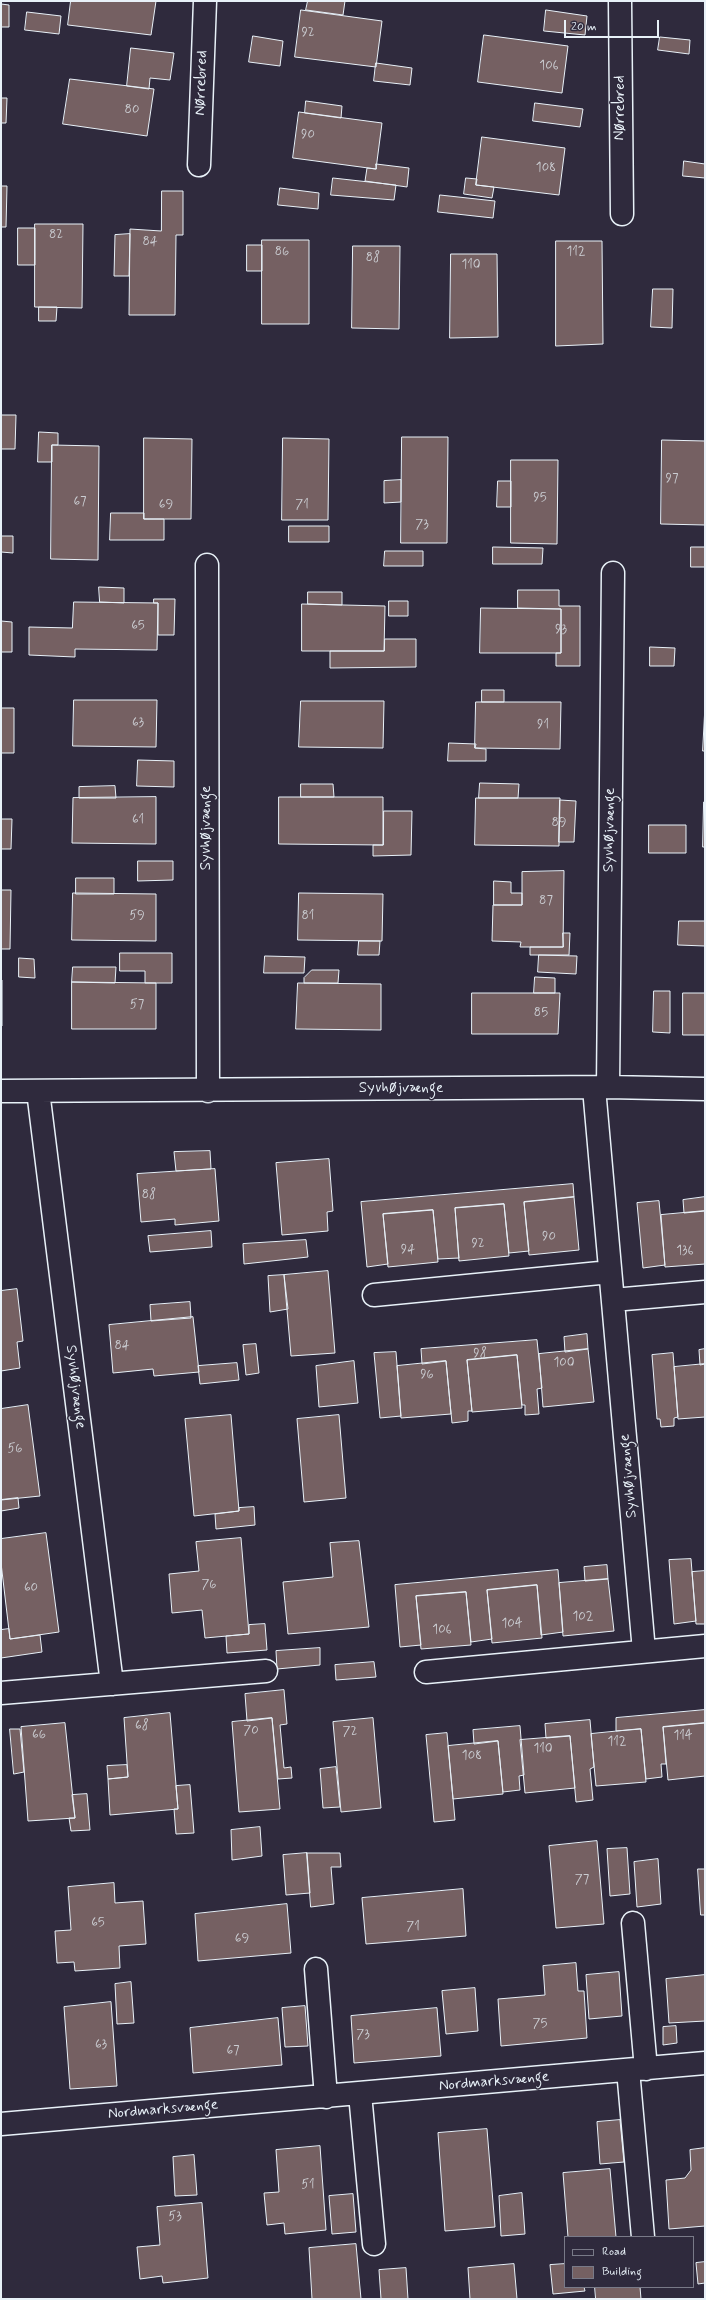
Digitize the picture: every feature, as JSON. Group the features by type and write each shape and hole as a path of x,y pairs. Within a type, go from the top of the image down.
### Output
{"street":[{"name":"Nørrebred","path":"199,165 205,1"},
{"name":"Nørrebred","path":"620,1 622,214"},
{"name":"Syvhøjvænge","path":"207,565 208,1091"},
{"name":"Syvhøjvænge","path":"613,572 601,1088 610,1272 644,1651"},
{"name":"Syvhøjvænge","path":"1,1090 208,1091 601,1088 705,1089"},
{"name":"Syvhøjvænge","path":"38,1090 112,1684"},
{"path":"374,1295 610,1272"},
{"path":"613,1300 705,1292"},
{"path":"426,1672 705,1646"},
{"path":"1,1694 266,1671"},
{"path":"633,1923 643,2236"},
{"path":"316,1969 326,2097"},
{"name":"Nordmarksvænge","path":"1,2124 705,2063"},
{"path":"360,2094 374,2244"}],"building":[{"path":"71,1 156,1 151,35 68,25"},
{"path":"308,1 345,1 343,15 306,10"},
{"path":"1,4 9,5 9,27 1,27"},
{"path":"301,10 382,21 376,67 295,57"},
{"path":"546,10 587,16 585,35 544,31"},
{"path":"27,12 61,16 59,34 25,30"},
{"path":"484,35 568,46 562,93 478,82"},
{"path":"253,36 283,41 280,66 249,62"},
{"path":"660,37 690,40 689,54 658,50"},
{"path":"131,48 174,53 170,80 150,78 149,89 127,86"},
{"path":"376,63 412,68 410,85 374,81"},
{"path":"70,79 154,89 147,136 63,124"},
{"path":"1,98 7,98 6,123 1,123"},
{"path":"306,101 342,106 341,118 305,113"},
{"path":"535,103 583,109 580,127 533,121"},
{"path":"299,112 382,123 376,169 293,158"},
{"path":"482,137 565,148 559,195 476,185"},
{"path":"684,161 705,164 705,178 683,176"},
{"path":"376,164 409,168 407,187 365,181 367,168 376,169"},
{"path":"333,178 396,185 394,200 331,195"},
{"path":"466,178 477,179 476,185 494,187 492,198 464,194"},
{"path":"1,186 7,186 6,227 1,227"},
{"path":"280,188 319,193 318,209 278,205"},
{"path":"162,191 183,191 183,235 176,235 175,315 129,315 130,229 161,231"},
{"path":"440,195 495,201 493,218 438,212"},
{"path":"35,224 83,224 82,308 35,307"},
{"path":"18,228 35,228 35,265 18,265"},
{"path":"130,234 129,276 114,276 115,235"},
{"path":"262,240 309,240 309,324 262,324"},
{"path":"556,241 602,241 603,344 556,346"},
{"path":"247,245 262,245 262,271 247,271"},
{"path":"353,246 400,246 399,329 352,328"},
{"path":"451,254 497,254 498,337 450,338"},
{"path":"653,289 673,289 672,328 651,327"},
{"path":"39,307 57,307 56,321 39,321"},
{"path":"1,415 16,415 15,449 1,449"},
{"path":"39,432 58,433 58,445 52,445 52,462 38,462"},
{"path":"402,437 448,437 447,543 401,543"},
{"path":"144,438 192,439 191,519 144,519"},
{"path":"283,438 329,439 328,520 282,520"},
{"path":"662,440 705,441 705,525 661,524"},
{"path":"52,445 99,446 98,560 51,559"},
{"path":"511,460 558,460 557,544 511,543"},
{"path":"401,480 401,502 384,503 384,481"},
{"path":"498,481 511,481 511,507 497,507"},
{"path":"111,513 144,513 144,519 164,519 164,540 110,540"},
{"path":"289,526 329,526 329,542 289,542"},
{"path":"1,536 13,536 13,553 1,552"},
{"path":"493,547 543,548 542,564 493,564"},
{"path":"691,547 705,547 705,567 691,567"},
{"path":"385,551 423,551 423,566 384,566"},
{"path":"99,587 124,588 124,603 100,602"},
{"path":"518,590 559,590 559,606 580,606 580,666 556,666 556,653 561,653 561,609 518,608"},
{"path":"308,592 342,592 342,605 308,604"},
{"path":"154,599 175,599 174,635 158,635 158,603 154,603"},
{"path":"389,601 408,601 408,616 389,616"},
{"path":"74,602 158,603 157,650 75,649 75,657 29,655 29,627 72,628"},
{"path":"302,604 385,606 384,651 302,651"},
{"path":"481,608 561,609 561,653 480,653"},
{"path":"1,621 12,622 12,652 1,652"},
{"path":"385,639 416,639 416,667 330,668 330,651 384,651"},
{"path":"650,647 675,648 674,666 650,666"},
{"path":"482,690 504,690 504,702 482,702"},
{"path":"74,700 157,700 156,747 73,746"},
{"path":"301,701 384,701 383,748 299,747"},
{"path":"476,702 561,702 560,749 475,748"},
{"path":"705,706 705,751 703,751"},
{"path":"1,708 14,708 14,753 1,753"},
{"path":"449,743 476,744 475,748 486,749 486,761 448,761"},
{"path":"138,760 174,761 174,787 137,786"},
{"path":"480,783 519,784 518,798 479,798"},
{"path":"301,784 333,784 334,797 301,797"},
{"path":"115,786 116,798 79,798 79,787"},
{"path":"156,797 156,844 72,843 73,798"},
{"path":"279,797 383,797 383,845 279,844"},
{"path":"476,798 560,798 559,846 475,845"},
{"path":"560,800 576,801 574,842 559,842"},
{"path":"704,802 705,847 703,847"},
{"path":"384,811 412,811 411,855 373,856 373,845 383,845"},
{"path":"1,819 12,819 11,849 1,849"},
{"path":"649,825 686,825 686,853 649,853"},
{"path":"138,861 173,861 173,880 138,881"},
{"path":"564,871 563,947 520,947 521,942 492,941 493,905 522,905 522,872"},
{"path":"76,878 114,878 114,894 76,894"},
{"path":"494,881 511,882 511,893 522,893 522,905 494,905"},
{"path":"1,890 11,890 10,949 1,949"},
{"path":"73,893 156,894 156,941 72,940"},
{"path":"299,893 383,894 382,941 298,940"},
{"path":"679,921 705,921 705,946 678,945"},
{"path":"563,933 570,933 569,955 530,955 530,947 563,947"},
{"path":"359,941 380,941 379,955 358,955"},
{"path":"120,953 172,953 172,983 145,983 145,971 120,971"},
{"path":"539,955 577,956 576,974 538,972"},
{"path":"265,956 305,957 304,973 264,973"},
{"path":"19,958 34,959 35,978 19,977"},
{"path":"73,967 116,967 115,983 72,982"},
{"path":"312,970 339,970 338,983 304,983 304,978"},
{"path":"535,977 555,978 555,993 534,993"},
{"path":"2,980 2,1026 1,1026"},
{"path":"72,982 156,983 156,1029 72,1029"},
{"path":"298,983 381,984 381,1030 296,1029"},
{"path":"654,991 670,991 670,1033 653,1032"},
{"path":"472,993 560,993 558,1034 472,1034"},
{"path":"683,993 705,993 705,1035 683,1035"},
{"path":"210,1151 211,1169 176,1171 174,1152"},
{"path":"329,1159 333,1211 327,1212 328,1231 282,1235 276,1163"},
{"path":"215,1169 219,1221 175,1225 175,1219 141,1222 137,1174"},
{"path":"573,1184 574,1197 524,1202 529,1251 509,1253 504,1204 455,1208 459,1258 438,1259 433,1210 383,1214 388,1264 367,1267 361,1202"},
{"path":"574,1197 579,1250 529,1255 524,1202"},
{"path":"705,1197 705,1211 684,1213 683,1200"},
{"path":"659,1201 665,1265 643,1268 637,1203"},
{"path":"504,1204 509,1256 459,1261 455,1208"},
{"path":"433,1210 438,1262 388,1267 383,1214"},
{"path":"705,1211 705,1264 665,1267 661,1215"},
{"path":"211,1231 212,1247 150,1252 148,1236"},
{"path":"306,1240 308,1257 244,1264 243,1244"},
{"path":"328,1271 335,1353 291,1356 284,1275"},
{"path":"284,1275 288,1309 270,1312 268,1276"},
{"path":"17,1289 23,1341 17,1342 20,1368 1,1371 1,1291"},
{"path":"190,1302 191,1318 151,1321 150,1305"},
{"path":"193,1317 199,1372 154,1376 153,1369 113,1373 109,1325"},
{"path":"587,1334 588,1349 565,1352 564,1337"},
{"path":"537,1340 542,1388 537,1389 539,1414 525,1415 525,1405 522,1405 517,1355 467,1360 472,1411 468,1411 468,1421 452,1423 446,1361 422,1364 421,1349"},
{"path":"256,1344 259,1373 246,1375 243,1345"},
{"path":"588,1349 594,1402 543,1407 539,1354"},
{"path":"705,1349 705,1364 700,1365 699,1350"},
{"path":"396,1352 401,1416 380,1418 374,1353"},
{"path":"673,1353 678,1417 674,1418 674,1426 661,1427 660,1419 657,1419 652,1355"},
{"path":"517,1355 522,1408 472,1412 467,1360"},
{"path":"354,1361 358,1403 319,1407 316,1366"},
{"path":"446,1361 451,1414 401,1418 397,1366"},
{"path":"237,1363 239,1380 200,1384 198,1366"},
{"path":"705,1364 705,1417 678,1419 674,1367"},
{"path":"28,1405 40,1496 1,1500 1,1409"},
{"path":"231,1415 239,1511 194,1516 185,1419"},
{"path":"339,1415 346,1498 304,1502 297,1419"},
{"path":"18,1498 19,1508 1,1511 1,1500"},
{"path":"254,1507 255,1525 216,1529 215,1514 239,1511 239,1508"},
{"path":"46,1533 59,1632 10,1639 1,1563 1,1539"},
{"path":"241,1538 249,1634 205,1638 202,1610 172,1613 169,1574 199,1571 196,1542"},
{"path":"359,1541 369,1627 288,1634 283,1582 333,1577 330,1543"},
{"path":"691,1559 696,1621 674,1624 669,1560"},
{"path":"607,1565 608,1579 585,1581 584,1567"},
{"path":"558,1570 563,1632 541,1635 537,1585 487,1590 492,1639 471,1642 466,1592 416,1596 421,1645 400,1647 395,1585"},
{"path":"705,1571 705,1624 696,1624 692,1572"},
{"path":"608,1579 614,1631 563,1636 559,1583"},
{"path":"537,1585 542,1638 492,1643 487,1590"},
{"path":"466,1592 471,1645 421,1649 416,1596"},
{"path":"265,1624 267,1650 227,1653 226,1636 249,1634 249,1625"},
{"path":"9,1629 10,1639 40,1635 42,1652 1,1658 1,1630"},
{"path":"320,1648 320,1665 277,1669 276,1651"},
{"path":"374,1662 376,1677 336,1680 335,1665"},
{"path":"284,1690 287,1724 280,1725 284,1768 291,1767 292,1778 278,1779 272,1718 247,1721 245,1694"},
{"path":"705,1710 705,1723 663,1727 666,1764 661,1764 662,1777 646,1779 641,1729 616,1731 616,1718"},
{"path":"170,1713 178,1809 110,1815 108,1779 128,1777 124,1718"},
{"path":"272,1718 280,1809 239,1812 232,1722"},
{"path":"373,1718 381,1808 341,1812 333,1722"},
{"path":"590,1720 594,1767 590,1769 593,1800 576,1802 570,1736 546,1738 545,1724"},
{"path":"65,1723 75,1818 28,1821 21,1727"},
{"path":"705,1723 705,1776 668,1780 663,1727"},
{"path":"520,1726 524,1775 519,1776 520,1790 503,1792 498,1741 474,1744 473,1730"},
{"path":"10,1729 20,1729 24,1772 14,1774"},
{"path":"641,1729 646,1782 596,1786 591,1734"},
{"path":"447,1733 455,1820 434,1822 426,1735"},
{"path":"570,1736 575,1788 525,1793 520,1740"},
{"path":"498,1741 503,1794 453,1799 448,1746"},
{"path":"127,1765 128,1777 108,1779 107,1766"},
{"path":"336,1767 340,1807 323,1808 320,1769"},
{"path":"190,1785 194,1833 176,1834 174,1809 178,1809 176,1786"},
{"path":"87,1794 90,1830 71,1831 69,1818 75,1818 72,1795"},
{"path":"260,1827 262,1856 232,1860 231,1830"},
{"path":"597,1841 604,1924 556,1928 549,1846"},
{"path":"627,1848 630,1894 610,1896 607,1849"},
{"path":"307,1853 310,1893 286,1895 283,1855"},
{"path":"307,1853 340,1853 341,1867 331,1867 334,1904 311,1907"},
{"path":"658,1859 661,1904 637,1907 634,1862"},
{"path":"698,1869 705,1869 705,1915 701,1915"},
{"path":"114,1883 115,1903 143,1901 146,1944 119,1946 120,1968 75,1971 74,1962 57,1963 55,1931 71,1930 68,1887"},
{"path":"463,1889 466,1936 366,1944 362,1898"},
{"path":"287,1904 291,1953 198,1961 195,1914"},
{"path":"576,1963 578,1991 584,1991 587,2038 501,2046 498,1999 545,1995 543,1966"},
{"path":"619,1972 622,2016 589,2019 586,1975"},
{"path":"705,1975 705,2021 669,2023 666,1979"},
{"path":"131,1982 134,2023 117,2024 115,1984"},
{"path":"475,1988 478,2031 446,2034 442,1991"},
{"path":"111,2002 117,2086 70,2089 64,2007"},
{"path":"305,2006 308,2046 285,2047 282,2008"},
{"path":"437,2008 441,2056 354,2063 351,2016"},
{"path":"278,2018 282,2065 193,2073 190,2028"},
{"path":"676,2026 677,2043 663,2045 663,2027"},
{"path":"620,2120 624,2162 600,2164 597,2122"},
{"path":"487,2129 495,2227 445,2231 438,2133"},
{"path":"320,2146 326,2230 285,2234 284,2223 267,2225 264,2193 279,2192 276,2150"},
{"path":"705,2148 705,2226 669,2229 666,2180 685,2178 691,2170 690,2150"},
{"path":"194,2155 197,2195 175,2196 173,2157"},
{"path":"610,2169 616,2236 568,2236 563,2173"},
{"path":"522,2193 525,2234 501,2236 499,2196"},
{"path":"353,2194 356,2232 332,2234 329,2196"},
{"path":"202,2203 208,2278 163,2283 162,2276 140,2279 137,2247 160,2245 157,2207"},
{"path":"356,2244 361,2299 312,2299 309,2248"},
{"path":"705,2262 705,2283 698,2284 696,2263"},
{"path":"514,2264 517,2299 470,2299 468,2268"},
{"path":"564,2264 564,2288 584,2288 585,2291 553,2294 550,2265"},
{"path":"406,2268 408,2299 381,2299 379,2270"},
{"path":"595,2288 640,2288 641,2299 596,2299"}]}
